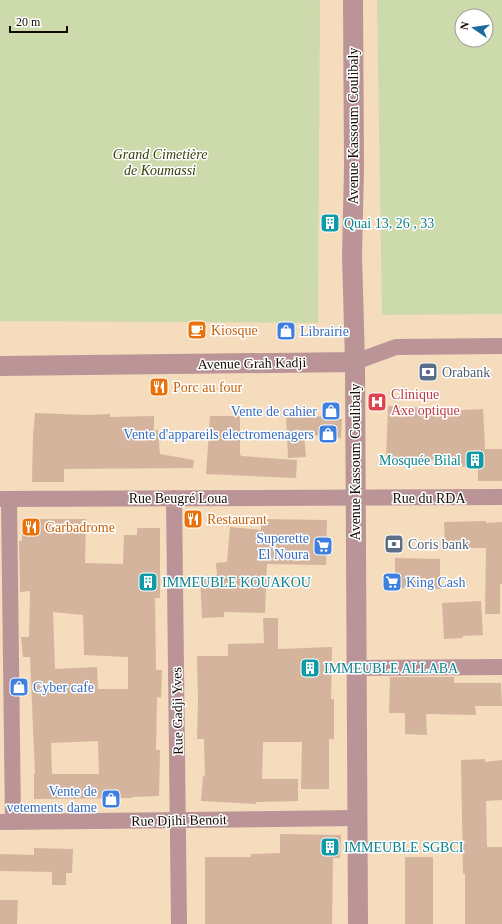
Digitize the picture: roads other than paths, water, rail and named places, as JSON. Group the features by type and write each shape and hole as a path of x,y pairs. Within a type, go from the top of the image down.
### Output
{"street":[{"name":"Avenue Kassoum Coulibaly","path":"353,0 354,168 352,256 355,362 358,924"},
{"name":"Avenue Grah Kadji","path":"0,366 355,362 396,347 502,346"},
{"name":"Rue Gadji Yves","path":"174,498 179,924"},
{"name":"Rue du RDA","path":"355,498 502,498"},
{"name":"Rue Beugré Loua","path":"5,499 355,498"},
{"path":"5,499 6,822"},
{"path":"356,668 502,667"},
{"name":"Rue Djihi Benoit","path":"6,822 357,818"}],"place":[{"name":"Quai 13, 26 , 33","path":"330,223"},
{"name":"Kiosque","path":"197,330"},
{"name":"Librairie","path":"286,331"},
{"name":"Orabank","path":"428,372"},
{"name":"Porc au four","path":"159,387"},
{"name":"Clinique Axe optique","path":"377,402"},
{"name":"Vente de cahier","path":"331,411"},
{"name":"Vente d'appareils electromenagers","path":"328,434"},
{"name":"Mosquée Bilal","path":"475,460"},
{"name":"Restaurant","path":"193,519"},
{"name":"Garbadrome","path":"31,527"},
{"name":"Coris bank","path":"394,544"},
{"name":"Superette El Noura","path":"323,546"},
{"name":"IMMEUBLE KOUAKOU","path":"148,582"},
{"name":"King Cash","path":"392,582"},
{"name":"IMMEUBLE ALLABA","path":"310,668"},
{"name":"Cyber cafe","path":"19,687"},
{"name":"Vente de vetements dame","path":"111,799"},
{"name":"IMMEUBLE SGBCI","path":"330,847"}],"park label":[{"name":"Grand Cimetière de Koumassi","path":"160,162"}]}
